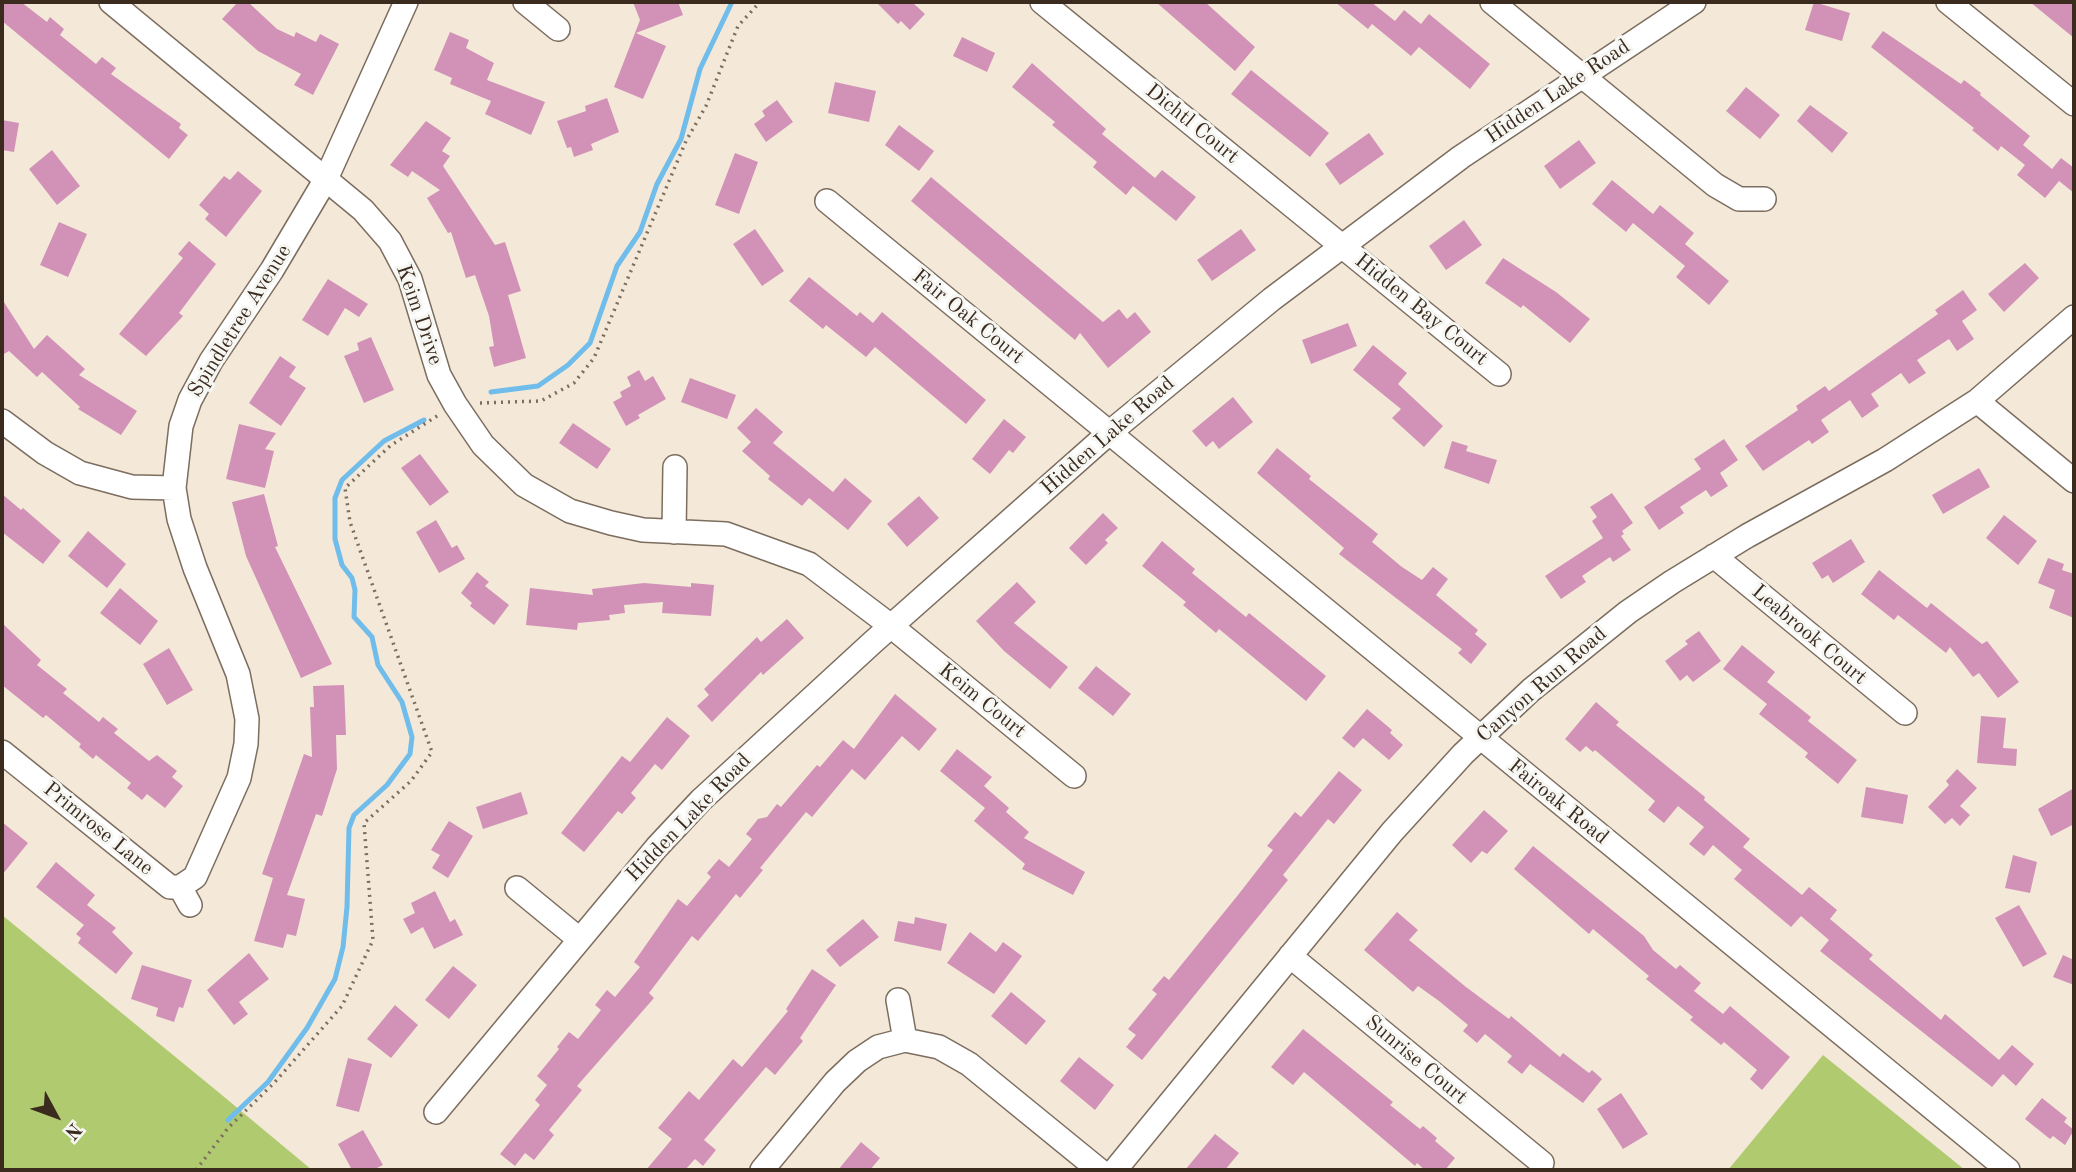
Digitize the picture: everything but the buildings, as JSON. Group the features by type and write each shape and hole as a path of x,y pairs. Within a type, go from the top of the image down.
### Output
{"street":[{"name":"Keim Drive","path":"111,2 363,210 400,258 410,279 439,375 483,446 506,470 533,491 580,514 643,530 726,534 783,553 830,579 891,626"},
{"name":"Spindletree Avenue","path":"185,896 233,795 246,744 247,719 238,674 187,547 174,488 177,447 190,400 211,361 272,270 326,179 406,2"},
{"path":"525,2 558,29"},
{"name":"Dichtl Court","path":"1042,2 1343,247"},
{"path":"1492,2 1726,193 1739,199 1764,199"},
{"name":"Hidden Lake Road","path":"436,1112 579,939 701,800 891,626 1109,433 1272,299 1461,157 1694,2"},
{"path":"1948,2 2074,104"},
{"name":"Fair Oak Court","path":"827,201 1109,433"},
{"name":"Hidden Bay Court","path":"1343,247 1499,374"},
{"name":"Canyon Run Road","path":"1115,1170 1392,832 1479,738 1564,662 1628,612 1714,556 1885,460 1977,401 2074,317"},
{"path":"1977,401 2074,481"},
{"path":"2,421 45,453 80,473 132,487 174,488"},
{"name":"Fairoak Road","path":"1109,433 2008,1170"},
{"path":"674,532 675,467"},
{"name":"Leabrook Court","path":"1714,556 1905,713"},
{"name":"Keim Court","path":"891,626 1074,776"},
{"name":"Primrose Lane","path":"2,752 170,887 185,896"},
{"path":"517,888 579,939"},
{"name":"Sunrise Court","path":"1290,956 1542,1163"},
{"path":"898,1000 905,1040"},
{"path":"762,1170 835,1082 857,1061 878,1047 905,1040 939,1047 969,1063 1099,1170"}],"path":[{"path":"196,1170 228,1128 274,1083 342,1006 373,940 364,822 411,781 432,752 350,522 345,488 390,446 455,404 541,401 574,383 594,358 686,141 706,106 738,26 760,2"}],"green space":[{"path":"2,915 217,1091 312,1170 2,1170"},
{"path":"1823,1055 1965,1170 1728,1170"}],"waterway":[{"path":"491,392 538,386 568,365 590,343 617,266 640,232 657,184 681,139 700,69 732,2"},
{"path":"228,1120 268,1082 307,1028 335,979 343,947 347,907 349,828 354,815 387,785 410,754 412,737 402,702 378,665 372,637 354,617 355,590 352,578 342,565 335,539 335,498 342,480 384,441 424,420"}]}
